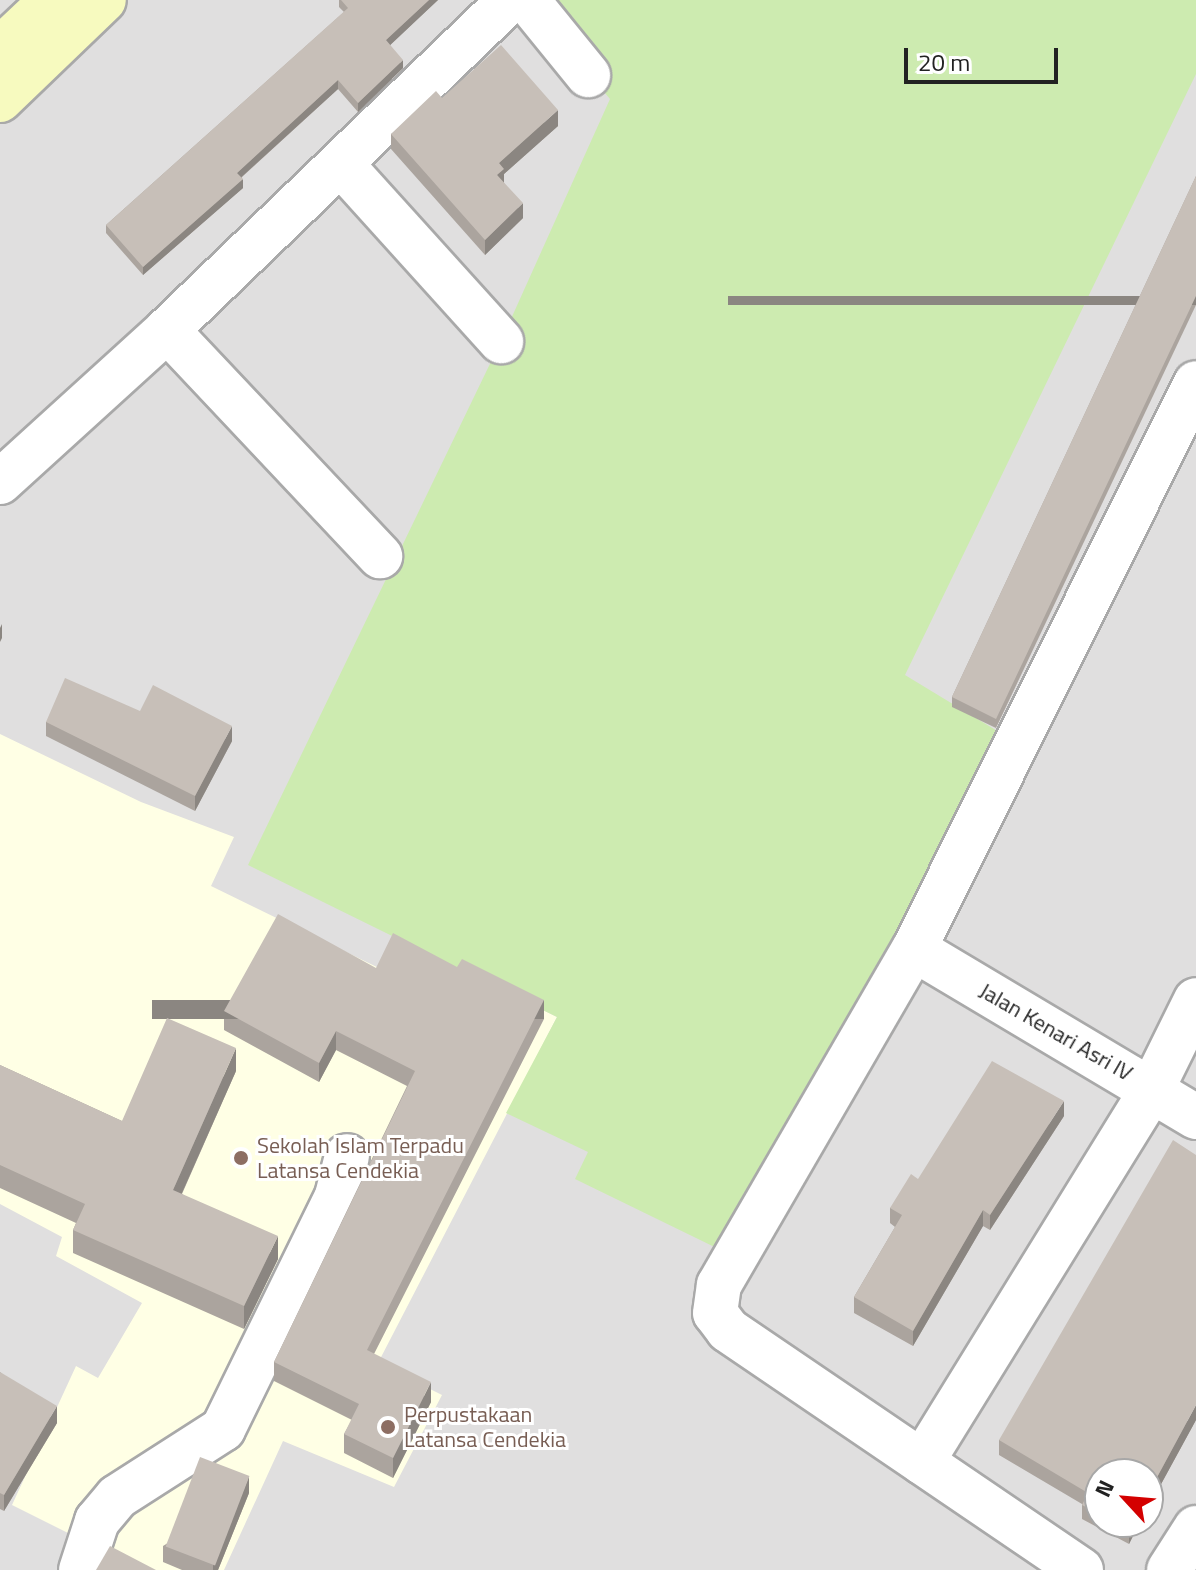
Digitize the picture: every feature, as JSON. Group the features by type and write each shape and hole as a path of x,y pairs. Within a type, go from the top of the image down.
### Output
{"street":[{"path":"0,49 52,0"},
{"path":"0,100 104,0"},
{"path":"0,482 167,330 510,0"},
{"path":"527,0 588,75"},
{"path":"341,164 501,341"},
{"path":"167,330 380,556"},
{"path":"1081,1570 728,1330 715,1313 727,1271 914,949 1196,383"},
{"name":"Jalan Kenari Asri IV","path":"914,949 1196,1117"},
{"path":"922,1462 1152,1089 1196,1000"},
{"path":"81,1570 97,1521 117,1497 223,1429 337,1196 347,1156"},
{"path":"1169,1570 1196,1528"}],"shaded area":[{"path":"0,0 1196,0 1196,1570 0,1570"},
{"name":"Sekolah Islam Terpadu Latansa Cendekia","path":"0,734 141,802 234,837 211,886 383,970 397,938 557,1017 378,1363 442,1395 394,1487 283,1441 224,1570 142,1570 12,1505 76,1366 98,1378 142,1303 56,1256 62,1237 0,1204"}],"green space":[{"path":"527,0 1196,0 1196,74 905,675 1017,743 735,1257 575,1179 588,1152 506,1113 557,1017 248,865 501,341 610,99"}],"building":[{"path":"341,0 429,0 386,40 403,60 358,103 338,80 237,173 243,179 143,267 106,225 348,8"},
{"path":"501,45 558,110 499,163 504,169 497,175 523,203 485,240 391,134 436,91 442,98"},
{"path":"1196,176 1196,296 996,719 952,697"},
{"path":"65,678 140,711 153,685 232,726 195,796 46,722"},
{"path":"278,914 376,968 393,933 457,967 462,959 544,1000 367,1350 431,1382 393,1458 344,1434 359,1404 274,1362 415,1071 336,1031 319,1063 224,1011"},
{"path":"167,1018 236,1048 173,1190 278,1236 244,1306 73,1230 85,1204 0,1165 0,1065 122,1121"},
{"path":"992,1061 1064,1101 990,1215 983,1210 913,1331 854,1297 902,1215 890,1208 911,1174 918,1179"},
{"path":"1173,1140 1196,1155 1196,1405 1164,1464 1164,1458 1084,1458 1084,1491 999,1440"},
{"path":"0,1372 57,1406 4,1495 0,1493"},
{"path":"200,1457 249,1476 215,1566 166,1547"},
{"path":"110,1546 156,1570 96,1570"}],"place":[{"name":"Sekolah Islam Terpadu Latansa Cendekia","path":"241,1158"},
{"name":"Perpustakaan Latansa Cendekia","path":"388,1427"}]}
